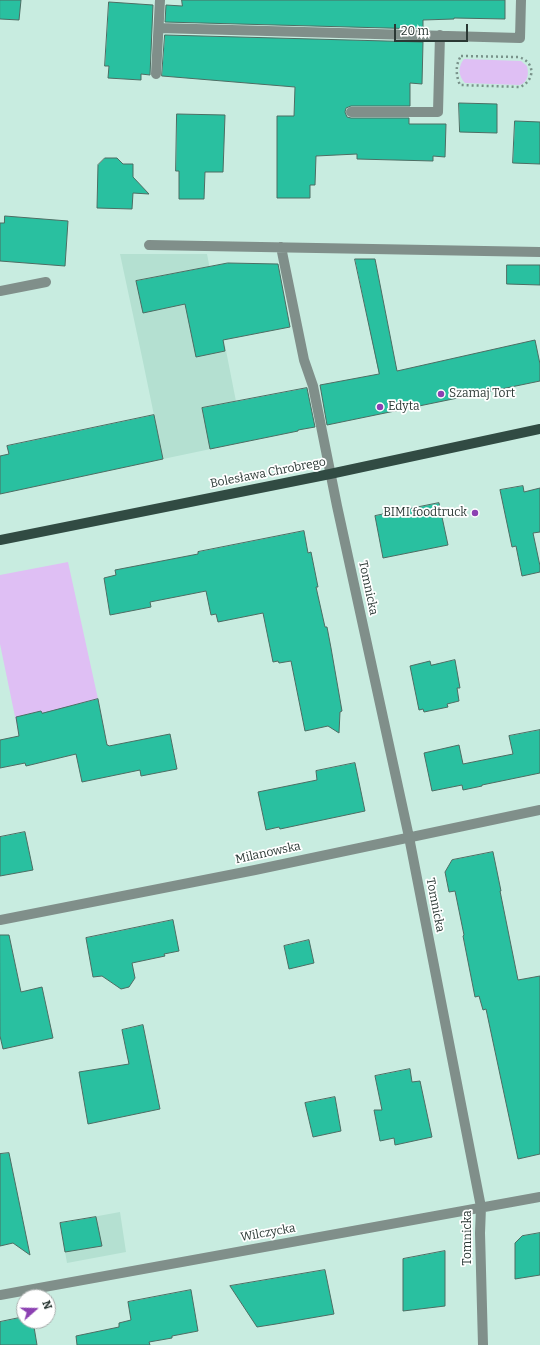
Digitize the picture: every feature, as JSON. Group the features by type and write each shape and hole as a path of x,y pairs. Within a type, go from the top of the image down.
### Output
{"main road":[{"name":"Bolesława Chrobrego","path":"0,540 330,474 540,429"}],"street":[{"path":"156,74 160,0"},
{"path":"158,28 520,38 521,0"},
{"path":"351,112 438,112 440,36"},
{"path":"149,245 540,252"},
{"name":"Tomnicka","path":"281,247 304,360 313,386 330,474 409,837 481,1207 480,1233 483,1345"},
{"path":"0,291 46,282"},
{"name":"Milanowska","path":"0,920 247,871 540,810"},
{"name":"Wilczycka","path":"0,1295 540,1197"}],"path":[{"path":"460,56 524,58 530,65 532,73 530,80 526,85 520,87 460,84 457,79 458,60 460,56"}],"shaded area":[{"path":"464,59 521,61 527,66 527,77 525,82 520,85 465,83 460,74 460,68"},
{"path":"120,254 207,254 244,442 163,459"},
{"path":"68,562 98,699 19,736 0,644 0,575"},
{"path":"120,1212 126,1252 67,1263 60,1223"}],"building":[{"path":"0,0 21,0 19,20 0,19"},
{"path":"182,0 505,0 505,19 454,18 423,20 423,29 165,22 166,5 182,6"},
{"path":"109,2 153,5 150,75 141,74 141,80 108,78 109,66 105,66"},
{"path":"165,35 423,42 422,84 410,83 410,106 351,106 346,108 345,112 347,117 351,118 409,118 409,124 446,124 445,157 433,156 433,161 357,159 357,154 316,156 315,185 310,185 310,198 277,198 277,116 294,116 295,87 162,76"},
{"path":"459,103 497,104 497,133 460,132"},
{"path":"177,114 225,115 223,172 205,172 204,199 179,199 179,171 176,171"},
{"path":"515,121 540,122 540,164 513,163"},
{"path":"105,158 117,158 123,164 133,164 133,177 149,194 133,193 132,209 97,208 98,165"},
{"path":"5,216 68,221 65,266 0,261 0,223 4,223"},
{"path":"355,259 375,259 397,371 535,340 540,364 540,381 327,425 320,385 379,374"},
{"path":"228,263 278,264 290,327 223,340 225,351 196,357 185,304 143,313 136,281"},
{"path":"507,265 540,265 540,285 507,284"},
{"path":"307,388 315,427 210,449 202,408"},
{"path":"154,415 163,459 0,494 0,456 9,454 7,446"},
{"path":"523,486 524,492 540,488 540,532 533,533 540,572 522,576 516,546 512,547 500,490"},
{"path":"439,503 448,545 383,558 375,516"},
{"path":"304,531 308,553 311,552 318,587 316,587 325,627 327,627 342,711 340,712 339,733 328,726 305,731 291,661 279,663 278,661 273,662 263,613 218,622 216,614 211,615 206,591 150,602 151,607 110,615 104,578 116,575 115,570"},
{"path":"455,660 460,688 457,688 459,701 447,704 448,707 424,712 423,709 419,710 410,666 430,661 431,665"},
{"path":"98,699 107,745 109,746 170,734 177,769 141,776 140,770 82,782 76,754 26,766 25,763 0,768 0,740 19,736 16,717 41,711 42,713"},
{"path":"540,730 540,773 463,790 462,785 432,791 424,753 459,745 463,764 513,754 509,736"},
{"path":"355,763 365,811 280,829 279,827 266,830 258,792 317,780 316,771"},
{"path":"25,832 33,870 0,876 0,837"},
{"path":"493,852 518,980 540,976 540,1154 518,1159 486,1009 483,1010 479,996 475,997 455,891 449,892 445,872 452,860"},
{"path":"173,920 179,951 164,954 165,956 132,963 135,978 129,987 121,989 102,976 93,977 86,938"},
{"path":"0,935 9,935 21,992 42,987 53,1038 3,1049 0,1036"},
{"path":"309,940 314,963 289,969 284,946"},
{"path":"143,1025 160,1109 88,1124 79,1072 129,1064 122,1030"},
{"path":"410,1069 412,1082 420,1081 432,1137 395,1145 394,1138 380,1141 374,1110 382,1110 375,1076"},
{"path":"335,1097 341,1131 313,1137 305,1103"},
{"path":"9,1153 30,1255 13,1243 0,1246 0,1154"},
{"path":"96,1217 102,1246 65,1252 60,1223"},
{"path":"540,1233 540,1275 515,1279 515,1243 522,1236"},
{"path":"445,1251 445,1306 403,1311 403,1259"},
{"path":"325,1270 334,1314 276,1324 257,1327 230,1286"},
{"path":"191,1290 198,1331 149,1342 150,1345 77,1345 76,1336 119,1327 119,1323 131,1320 128,1302"},
{"path":"16,1319 16,1329 34,1329 37,1345 0,1345 0,1322"}],"place":[{"name":"Szamaj Tort","path":"441,394"},
{"name":"Edyta","path":"380,407"},
{"name":"BIMI foodtruck","path":"475,513"}]}
